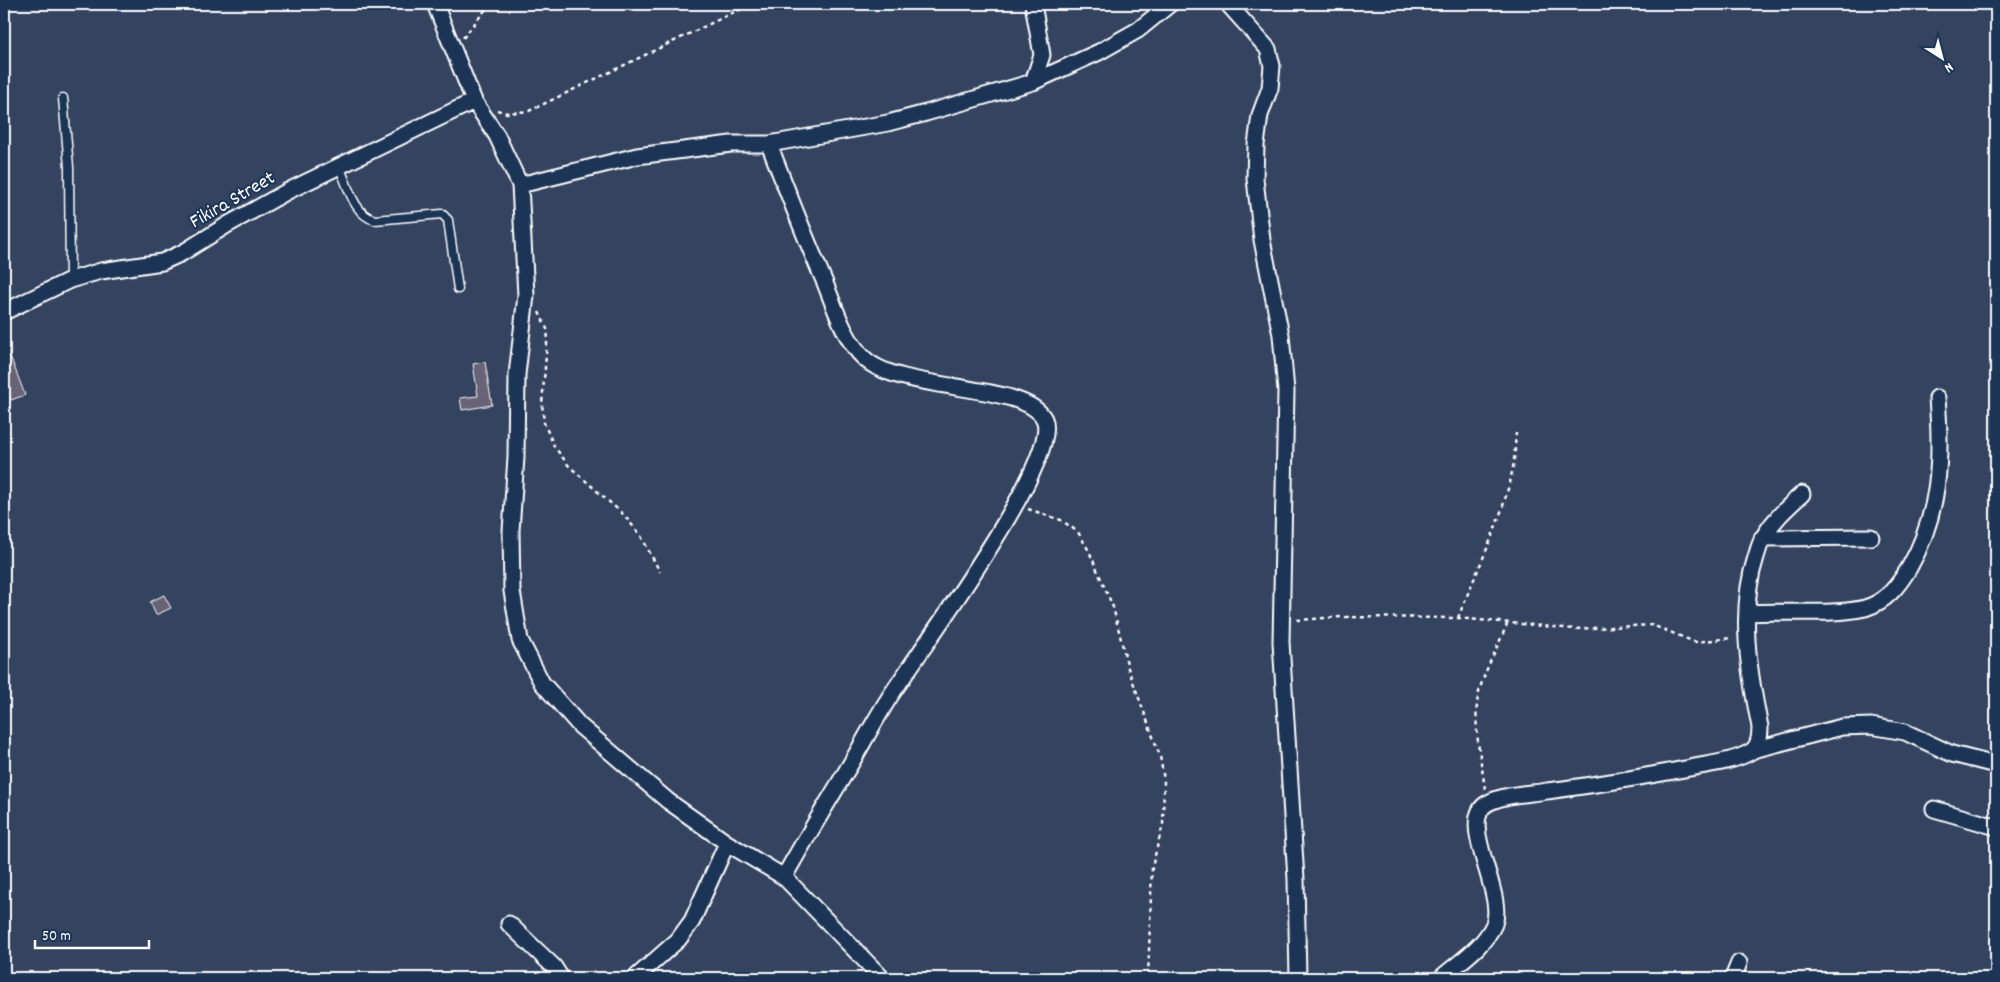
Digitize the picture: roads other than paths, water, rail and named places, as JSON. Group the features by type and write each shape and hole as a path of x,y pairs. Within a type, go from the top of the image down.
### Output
{"street":[{"path":"435,4 474,101 497,136 520,185 526,295 517,375 516,457 510,531 512,591 520,640 542,683 580,726 668,801 727,843 784,877 882,978"},
{"path":"1032,82 1042,55 1033,4"},
{"path":"520,185 637,156 731,144 769,144 888,123 1032,82 1099,52 1138,30 1170,4"},
{"path":"1228,4 1268,49 1272,66 1270,88 1260,114 1256,145 1255,179 1262,240 1278,317 1284,358 1286,421 1281,621 1298,927 1298,978"},
{"name":"Fikira Street","path":"4,312 70,280 101,271 168,259 288,191 340,168 474,101"},
{"path":"769,144 834,306 853,345 864,358 880,371 905,379 1012,398 1038,411 1044,418 1046,427 1042,447 1002,531 888,699 784,877"},
{"path":"1747,613 1843,611 1866,608 1883,600 1899,586 1917,554 1930,522 1940,463 1937,398"},
{"path":"1753,750 1759,739 1760,727 1751,671 1748,634 1747,613 1752,570 1762,538 1780,514 1802,494"},
{"path":"1762,538 1871,537"},
{"path":"1441,978 1482,943 1494,923 1494,900 1487,866 1476,830 1477,814 1487,803 1509,796 1611,783 1726,760 1753,750 1842,728 1871,726 1905,732 1952,754 1996,765"},
{"path":"1934,809 1996,827"},
{"path":"635,978 678,940 692,921 727,843"},
{"path":"509,924 554,967 561,978"},
{"path":"1733,978 1739,963"}],"lane":[{"path":"63,98 69,167 70,280"},
{"path":"340,168 357,207 366,218 375,220 442,214 448,220 458,289"}]}
